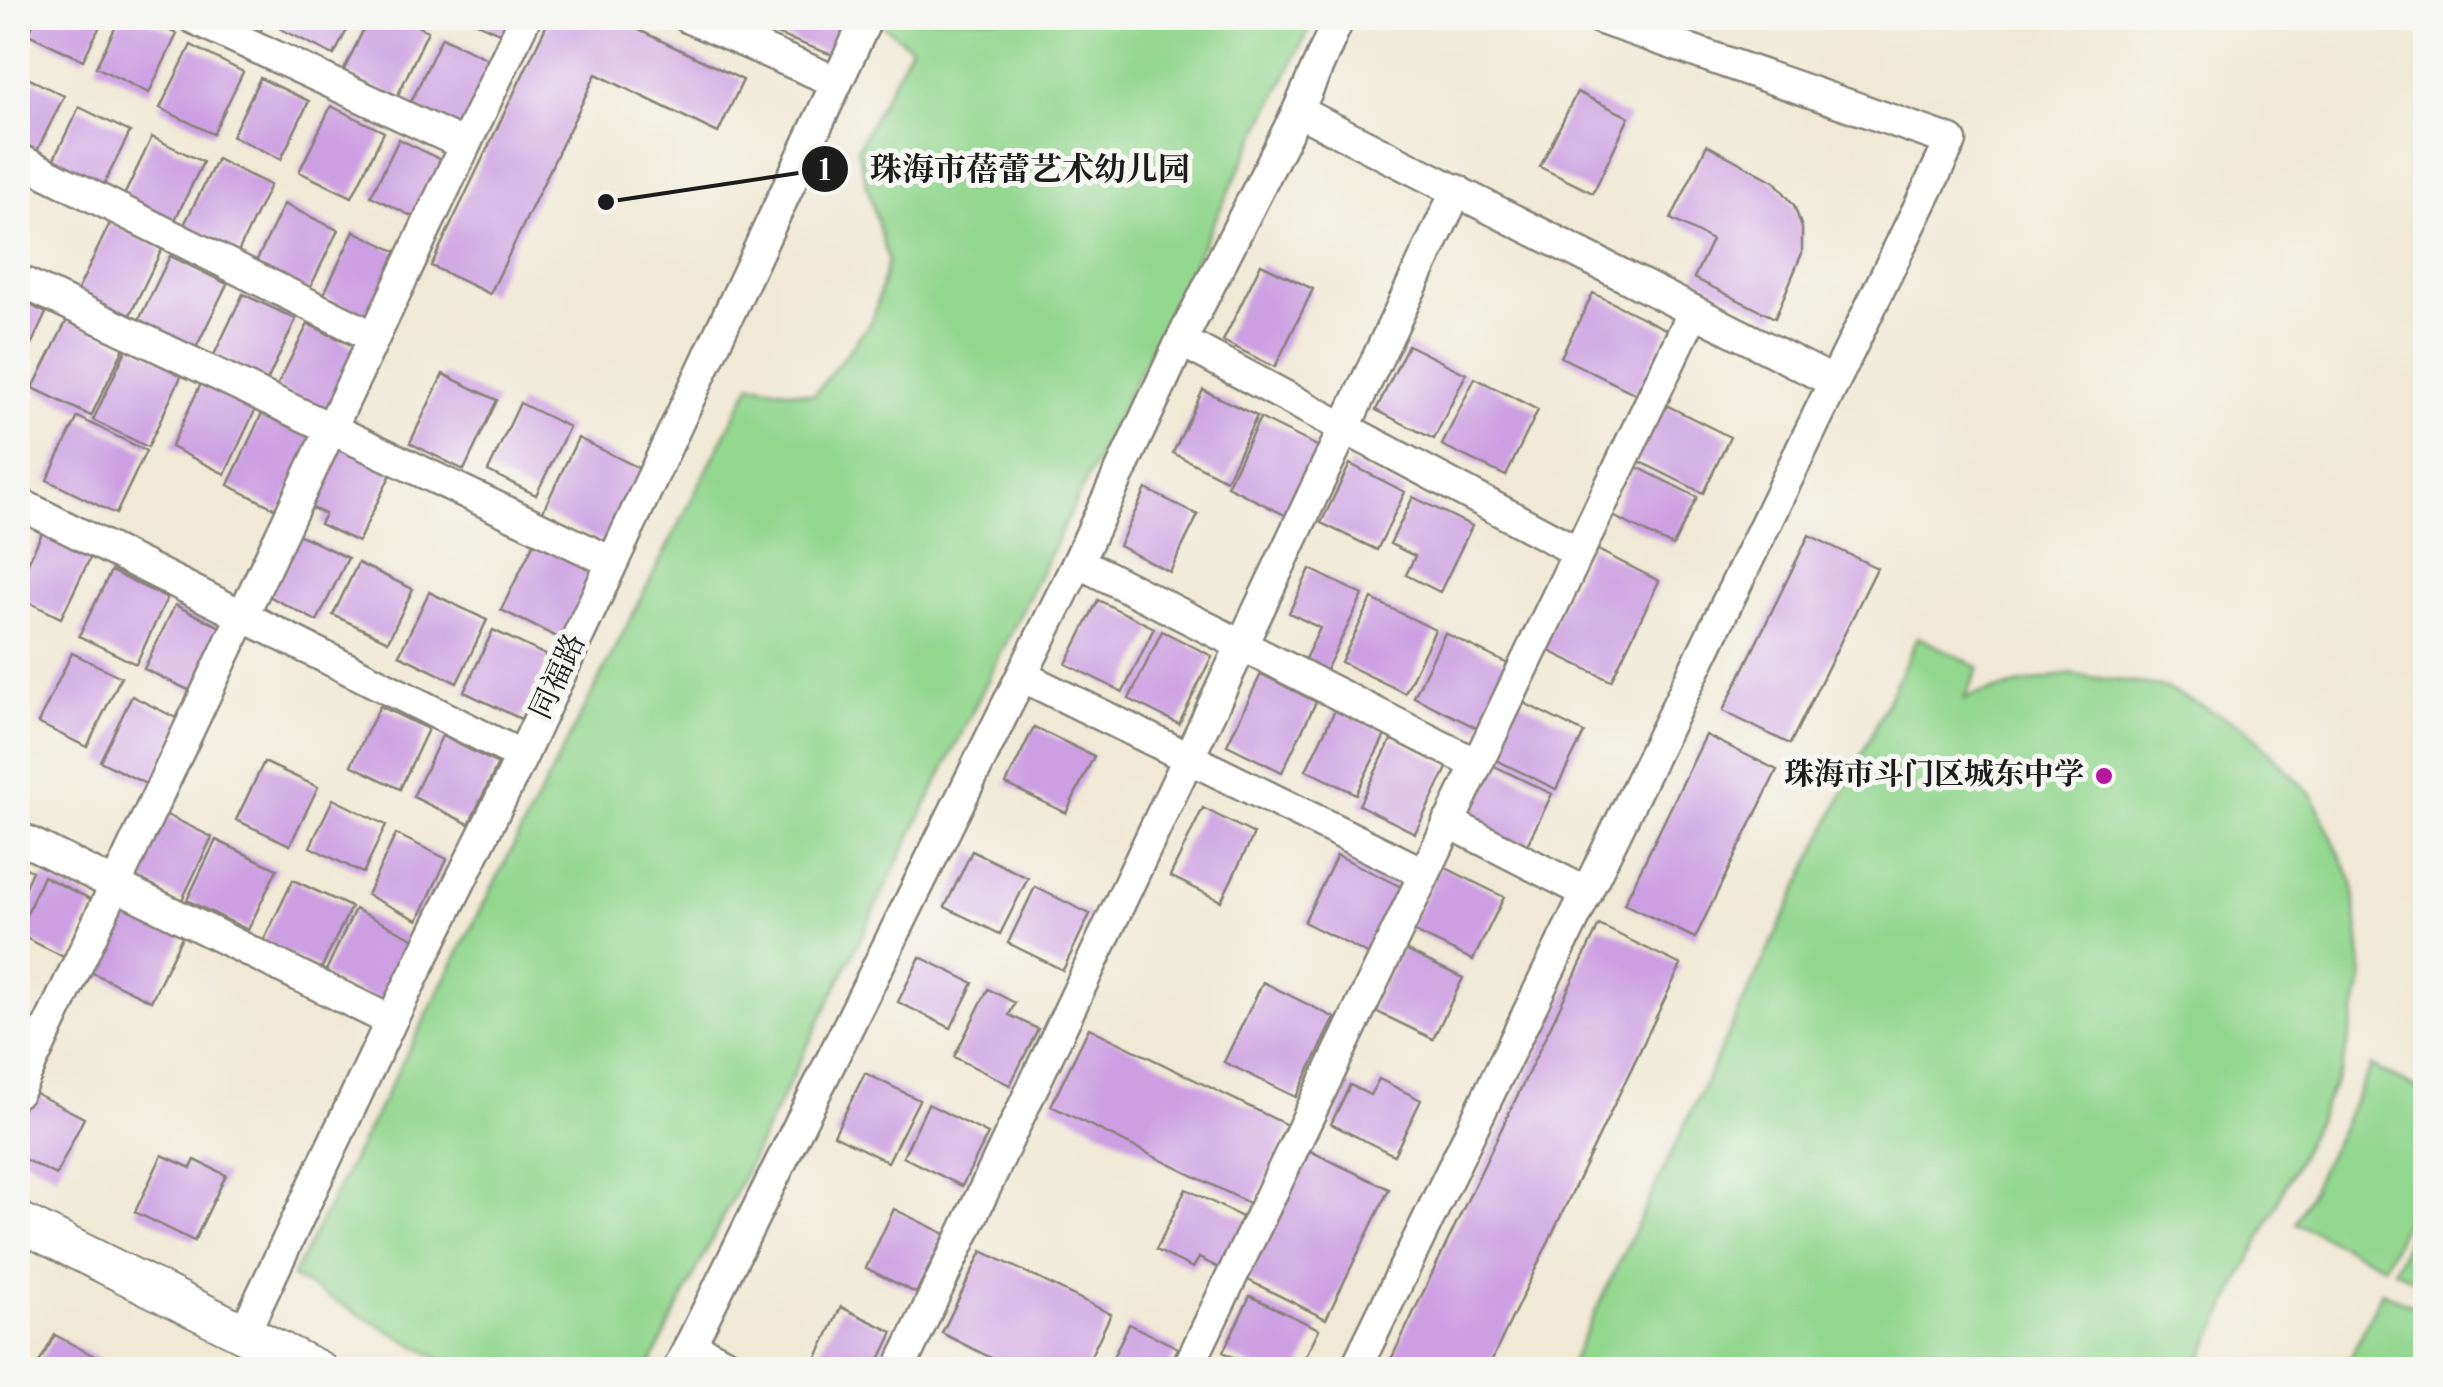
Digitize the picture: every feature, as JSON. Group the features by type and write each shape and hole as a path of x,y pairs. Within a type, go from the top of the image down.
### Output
{"street":[{"path":"193,18 465,146"},
{"path":"18,1091 525,18"},
{"path":"689,18 837,82"},
{"name":"同福路","path":"244,1333 522,756 867,18"},
{"path":"738,1370 684,1357 1078,562 1340,18"},
{"path":"1356,1370 1951,141 1599,18"},
{"path":"1298,111 1834,382"},
{"path":"18,160 374,337"},
{"path":"899,1370 1457,190"},
{"path":"18,280 612,562"},
{"path":"1186,1370 1694,312"},
{"path":"1181,342 1578,552"},
{"path":"18,503 522,756"},
{"path":"1078,562 1476,764"},
{"path":"1022,676 1423,873"},
{"path":"1448,822 1587,892"},
{"path":"18,837 391,1022"},
{"path":"18,1221 318,1370"}],"green space":[{"path":"878,18 1299,18 1308,31 648,1369 458,1369 292,1277 751,384 814,395 873,319 888,260 857,149 911,47"},
{"path":"1918,637 1979,667 1964,700 2066,674 2161,686 2246,728 2313,797 2353,883 2363,978 2341,1071 2197,1369 1568,1369"},
{"path":"2371,1066 2425,1092 2425,1179 2384,1266 2296,1223"},
{"path":"2425,1203 2425,1285 2394,1270"},
{"path":"2382,1291 2425,1312 2425,1369 2345,1369"}],"building":[{"path":"36,18 104,18 83,60 28,34"},
{"path":"120,18 142,18 177,34 149,93 96,67"},
{"path":"213,18 267,18 257,38"},
{"path":"287,18 353,18 334,55 281,29"},
{"path":"369,18 401,18 428,31 397,97 343,72"},
{"path":"466,18 512,18 504,35"},
{"path":"550,18 614,18 743,80 718,133 596,74 490,294 431,266"},
{"path":"733,18 849,18 835,56"},
{"path":"442,37 494,62 460,131 409,106"},
{"path":"191,45 243,72 213,134 160,108"},
{"path":"18,73 64,96 32,161 18,154"},
{"path":"260,78 309,101 281,159 232,136"},
{"path":"1577,92 1629,117 1593,193 1540,167"},
{"path":"331,106 384,132 352,197 299,172"},
{"path":"79,107 130,132 98,196 48,171"},
{"path":"152,137 203,162 171,228 120,204"},
{"path":"399,139 447,163 420,220 371,196"},
{"path":"1707,145 1775,182 1794,205 1802,228 1802,253 1775,318 1694,278 1712,240 1671,219"},
{"path":"217,159 270,185 238,252 184,225"},
{"path":"284,204 338,230 308,292 254,266"},
{"path":"110,223 162,249 125,325 73,300"},
{"path":"354,231 403,255 372,320 323,296"},
{"path":"170,256 227,284 191,358 134,330"},
{"path":"1261,264 1313,289 1275,367 1223,341"},
{"path":"1593,293 1667,330 1636,394 1561,357"},
{"path":"243,294 296,319 267,381 214,355"},
{"path":"18,299 46,313 18,373"},
{"path":"68,318 125,346 91,416 33,388"},
{"path":"308,324 359,349 328,413 276,388"},
{"path":"129,344 184,370 148,447 93,420"},
{"path":"1408,345 1466,374 1434,439 1376,410"},
{"path":"443,374 497,400 464,470 410,443"},
{"path":"205,375 259,402 225,474 171,447"},
{"path":"1475,378 1538,410 1506,476 1442,445"},
{"path":"1203,390 1257,416 1226,480 1173,453"},
{"path":"1658,401 1730,437 1703,493 1631,457"},
{"path":"520,403 569,427 536,495 488,471"},
{"path":"266,405 319,431 280,511 228,485"},
{"path":"78,417 146,451 116,514 47,480"},
{"path":"1260,418 1321,448 1287,516 1227,486"},
{"path":"578,438 643,470 607,544 542,513"},
{"path":"336,442 393,470 358,542 320,524 325,514 306,505"},
{"path":"1350,464 1405,492 1377,550 1321,523"},
{"path":"1635,466 1697,497 1673,546 1611,515"},
{"path":"1146,489 1198,515 1170,572 1119,546"},
{"path":"1413,497 1472,526 1440,592 1406,575 1415,556 1390,544"},
{"path":"43,531 92,554 61,618 18,597 18,584"},
{"path":"292,531 348,558 317,621 263,593"},
{"path":"539,533 598,561 561,639 501,610"},
{"path":"1809,535 1877,568 1790,744 1723,711"},
{"path":"1590,546 1659,581 1611,681 1541,647"},
{"path":"358,563 413,589 388,641 333,615"},
{"path":"1310,569 1363,595 1326,670 1305,659 1320,628 1289,613"},
{"path":"111,571 167,598 136,664 79,636"},
{"path":"429,592 487,620 457,683 399,655"},
{"path":"1372,599 1435,630 1405,693 1341,662"},
{"path":"1098,600 1154,628 1123,692 1066,664"},
{"path":"175,605 225,629 195,693 144,669"},
{"path":"493,630 550,657 521,719 464,692"},
{"path":"1162,631 1212,656 1179,724 1129,699"},
{"path":"1445,633 1510,665 1479,729 1414,697"},
{"path":"72,653 121,677 87,747 38,723"},
{"path":"1261,674 1316,702 1282,772 1227,745"},
{"path":"132,696 182,721 150,786 100,761"},
{"path":"1514,698 1584,733 1556,789 1486,755"},
{"path":"380,706 428,729 400,789 351,765"},
{"path":"1336,708 1386,733 1356,794 1306,770"},
{"path":"1034,727 1094,756 1066,813 1006,784"},
{"path":"1706,735 1777,770 1695,938 1624,904"},
{"path":"442,736 498,764 469,824 413,797"},
{"path":"1392,738 1448,766 1415,833 1359,805"},
{"path":"1484,761 1552,794 1523,853 1456,820"},
{"path":"264,762 318,787 290,845 236,820"},
{"path":"333,799 386,825 363,873 310,847"},
{"path":"1203,808 1254,834 1221,901 1170,876"},
{"path":"163,813 212,837 182,900 133,875"},
{"path":"396,834 447,859 418,920 367,895"},
{"path":"216,840 277,869 248,930 187,900"},
{"path":"972,851 1028,878 1000,934 945,907"},
{"path":"1337,855 1407,890 1374,957 1304,922"},
{"path":"18,864 32,871 18,902"},
{"path":"1440,865 1504,897 1473,960 1409,929"},
{"path":"43,876 95,901 68,959 18,934"},
{"path":"293,880 351,907 321,969 263,942"},
{"path":"1035,887 1090,914 1063,970 1008,943"},
{"path":"122,899 185,930 151,1001 87,970"},
{"path":"355,909 417,940 386,1005 324,975"},
{"path":"1599,925 1681,965 1487,1370 1386,1370"},
{"path":"1401,948 1463,978 1433,1039 1371,1009"},
{"path":"920,957 973,983 951,1028 898,1002"},
{"path":"1263,982 1335,1018 1296,1097 1224,1062"},
{"path":"988,989 1015,1003 1009,1015 1038,1029 1010,1085 954,1057"},
{"path":"1089,1028 1291,1127 1253,1205 1051,1106"},
{"path":"865,1073 919,1100 888,1162 834,1135"},
{"path":"1379,1079 1421,1100 1394,1155 1331,1124 1350,1085 1370,1095"},
{"path":"31,1091 84,1118 56,1175 18,1156 18,1119"},
{"path":"928,1104 988,1134 962,1186 903,1157"},
{"path":"1306,1149 1389,1189 1326,1319 1242,1277"},
{"path":"162,1155 191,1168 195,1160 226,1175 194,1241 135,1212"},
{"path":"1186,1189 1248,1220 1223,1270 1199,1258 1193,1268 1156,1250"},
{"path":"894,1209 945,1234 916,1293 866,1268"},
{"path":"982,1251 1111,1314 1084,1370 1015,1370 942,1333"},
{"path":"1250,1296 1319,1329 1299,1370 1259,1370 1223,1352"},
{"path":"841,1307 893,1332 875,1370 821,1370 813,1366"},
{"path":"1129,1324 1178,1348 1168,1370 1107,1370"},
{"path":"55,1335 120,1370 35,1370"}],"place":[{"name":"珠海市蓓蕾艺术幼儿园","path":"606,202"},
{"name":"珠海市斗门区城东中学","path":"2104,776"}]}
